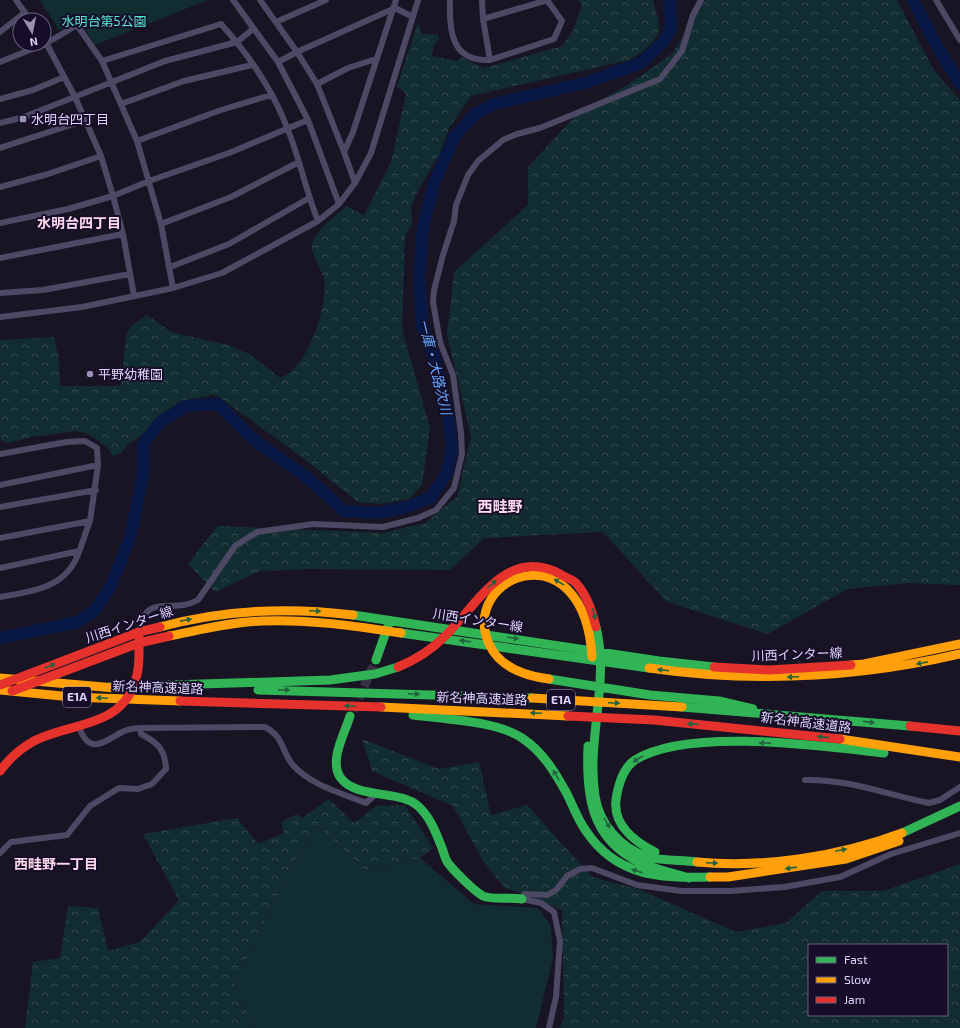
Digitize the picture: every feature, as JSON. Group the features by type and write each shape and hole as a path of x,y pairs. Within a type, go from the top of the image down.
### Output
{"main road":[{"path":"161,687 296,682 357,676 391,669 409,663 431,650 496,580 518,568 532,566 547,568 570,578 586,595 595,615 592,731 596,798 606,826 624,844 637,852 650,857 673,860 739,864 797,858 844,849 886,838 952,811 960,806"},
{"path":"595,638 573,594 563,584 549,576 534,575 519,577 505,584 491,598 485,620 487,640 498,659 506,666 521,673 541,678 653,695 739,704 767,714"},
{"name":"川西インター線","path":"0,685 139,632 181,621 220,614 260,611 331,612 389,619 659,661 711,667 769,670 848,665 903,657 960,644"},
{"path":"376,660 388,630 389,619"},
{"name":"川西インター線","path":"0,695 139,643 222,625 262,621 335,623 660,670 713,676 770,678 858,673 905,666 960,654"},
{"path":"0,771 21,749 34,741 56,732 104,719 119,709 137,681 139,669 139,632"},
{"name":"新名神高速道路","path":"0,678 109,688 161,687 460,695 814,716 960,731"},
{"name":"新名神高速道路","path":"0,690 72,697 365,706 556,714 654,720 834,738 944,756"},
{"path":"365,706 383,713 423,716 496,727 521,737 541,753 557,775 572,807 586,831 600,848 616,861 635,871 654,876 689,878 728,877 846,859 888,846 960,814"},
{"path":"350,716 337,751 336,768 341,778 357,789 406,799 418,806 433,825 447,862 474,889 487,897 510,897 522,899"},
{"path":"592,731 586,772 587,786 594,818 602,832 616,848 633,859 689,878"},
{"path":"673,860 642,846 631,837 620,824 616,807 618,789 624,772 635,760 653,751 682,744 731,742 787,743 944,756 960,759"}],"street":[{"path":"16,0 23,12"},
{"path":"234,0 253,29 278,62 308,120 339,204"},
{"path":"260,0 297,52 317,84 355,183"},
{"path":"276,22 326,0"},
{"path":"344,152 353,132 376,59 395,8 396,0"},
{"path":"0,317 82,307 173,288 222,273 318,220 339,204 355,183 371,153 418,0"},
{"path":"450,0 451,32 455,44 462,52 474,58 490,60 554,39 562,21 548,0 484,19"},
{"path":"482,0 490,60"},
{"path":"139,632 141,619 146,611 156,607 190,604 198,600 235,546 257,532 313,524 384,527 418,518 436,510 454,488 462,454 455,388 447,356 440,342 433,302 434,290 454,221 456,205 468,175 478,161 503,140 517,134 540,128 660,79 682,50 693,15 701,0"},
{"path":"936,0 960,40"},
{"path":"278,62 395,8"},
{"path":"395,8 413,17"},
{"path":"0,32 12,22"},
{"path":"102,61 221,24 237,42 252,65 271,95 288,129 309,198 318,220"},
{"path":"52,38 77,26 102,61 137,141 161,224 173,288"},
{"path":"0,123 24,117 165,61 237,42 253,29"},
{"path":"0,62 22,52"},
{"path":"52,52 86,120 101,156 123,234 134,296"},
{"path":"317,84 348,68 376,59"},
{"path":"121,104 184,81 252,65"},
{"path":"0,99 34,90 64,77"},
{"path":"137,141 221,110 271,95"},
{"path":"0,148 86,120"},
{"path":"0,223 68,209 113,196 149,181 229,153 308,120"},
{"path":"0,187 48,174 101,156"},
{"path":"161,224 231,197 299,162"},
{"path":"170,267 229,244 309,198"},
{"path":"0,258 123,234"},
{"path":"0,293 43,290 130,274"},
{"path":"0,454 67,442 85,441 97,448 98,466 96,490 90,521 79,551 69,570 53,584 40,589 0,597"},
{"path":"0,485 98,466"},
{"path":"0,507 96,490"},
{"path":"0,538 90,521"},
{"path":"0,568 79,551"},
{"path":"79,727 84,738 89,743 96,744 103,743 126,730 140,728 265,727 278,737 291,763 302,773 317,783 366,803 376,794"},
{"path":"0,853 12,842 67,835 90,806 119,788 138,788 152,784 166,770 166,760 157,742 141,734 140,728"},
{"path":"806,780 824,780 857,784 929,803 940,800 960,788"},
{"path":"549,1028 556,997 560,941 554,912 541,903 522,899 524,894 547,895 556,890 567,876 580,869 592,868 638,885 681,892 730,891 784,887 840,877 891,854 960,833"}],"green space":[{"name":"水明台第5公園","path":"40,0 208,0 95,45 78,18 59,30 52,19 52,12 48,12"},
{"path":"579,0 653,0 659,25 656,36 649,46 629,60 471,96 449,128 440,153 416,194 411,208 412,224 405,236 402,329 430,428 422,485 409,499 380,504 358,502 308,462 218,396 213,395 180,401 154,421 144,433 127,445 121,453 112,456 110,451 103,444 86,433 75,431 32,437 8,443 3,442 0,437 0,340 54,337 59,359 60,386 121,386 126,336 131,326 147,315 171,332 231,346 251,355 280,378 290,373 299,363 307,350 314,335 323,304 325,290 324,279 313,254 313,240 321,229 346,206 364,215 391,162 406,94 397,86 418,22 422,34 438,34 439,39 433,46 432,56 457,61 461,57 484,68 562,46 573,31 582,5"},
{"path":"705,0 897,0 933,69 960,100 960,585 908,583 847,589 768,634 667,602 603,532 484,538 450,570 309,569 260,571 215,592 188,564 217,526 383,533 425,523 457,497 471,436 447,335 454,272 528,205 528,167 580,111 626,86 672,54"},
{"path":"362,739 439,769 479,762 491,815 527,805 592,877 638,889 736,932 786,923 822,891 883,891 960,864 960,1028 560,1028 564,1017 562,910 504,887 483,861 453,806 372,771"},
{"path":"329,799 354,823 376,806 405,805 433,848 420,858 364,870 318,825 284,883 235,984 254,1028 25,1028 33,962 60,958 68,906 98,908 108,951 140,942 179,900 143,834 237,818 258,844 284,833 281,822 297,814 302,818"},
{"path":"318,825 364,870 420,858 474,904 538,908 551,926 553,959 536,1028 254,1028 235,984 284,883"}],"waterway":[{"name":"一庫・大路次川","path":"0,638 78,622 95,610 110,588 130,538 143,476 143,445 159,423 186,406 218,404 254,440 309,479 344,511 378,513 407,507 430,498 446,475 452,448 447,409 436,363 422,325 419,278 423,228 434,183 455,136 475,114 494,104 585,83 641,63 664,41 671,28 670,0"},
{"path":"913,0 935,43 960,84"}],"tunnel":[{"path":"353,711 376,660"}],"traffic: fast":[{"path":"353,615 659,661 714,667"},
{"path":"376,660 388,626"},
{"path":"596,627 600,648 600,669 593,754 593,775 595,796 601,816 606,825 620,842 638,853 648,857 660,859 697,862"},
{"path":"401,633 649,668"},
{"path":"109,687 330,680 375,674 398,667"},
{"path":"549,679 650,695 719,701 753,709"},
{"path":"258,690 532,698"},
{"path":"682,707 910,726"},
{"path":"413,715 484,724 511,732 522,738 548,763 567,794 583,827 598,846 611,857 625,866 640,872 674,877 710,877"},
{"path":"350,716 337,755 336,763 340,777 347,784 356,789 400,798 410,801 418,806 433,826 447,861 470,885 483,896 522,899"},
{"path":"655,852 647,848 627,832 618,817 616,800 624,772 631,763 658,750 688,744 721,741 792,743 884,753"},
{"path":"588,746 588,781 590,797 594,813 610,840 623,852 639,862 689,878"},
{"path":"902,833 960,806"}],"traffic: slow":[{"path":"549,679 531,676 506,665 489,644 484,619 491,599 506,584 526,576 548,578 568,590 584,616 592,657"},
{"path":"160,627 207,617 255,612 304,611 353,615"},
{"path":"169,636 239,623 262,621 297,621 332,624 401,633"},
{"path":"851,665 864,664 960,644"},
{"path":"649,668 727,676 805,676 883,668 960,654"},
{"path":"0,678 115,688"},
{"path":"0,690 72,697 180,701"},
{"path":"532,698 682,707"},
{"path":"381,707 568,716"},
{"path":"840,739 960,757"},
{"path":"697,862 748,863 801,859 852,848 902,833"},
{"path":"710,877 728,877 846,859 899,841"}],"traffic: jam":[{"path":"398,667 428,651 443,638 480,596 508,573 524,567 541,567 560,574 574,582 586,598 596,627"},
{"path":"0,685 139,632 160,627"},
{"path":"12,691 139,643 169,636"},
{"path":"0,771 16,754 34,741 47,735 104,717 127,699 136,679 139,661 139,637"},
{"path":"714,667 769,670 851,665"},
{"path":"180,701 381,707"},
{"path":"568,716 654,720 840,739"},
{"path":"910,726 960,731"}],"place":[{"name":"水明台四丁目","path":"23,119"},
{"name":"平野幼稚園","path":"90,374"}],"district":[{"name":"水明台四丁目","path":"79,223"},
{"name":"西畦野","path":"500,507"},
{"name":"西畦野一丁目","path":"56,864"}]}
